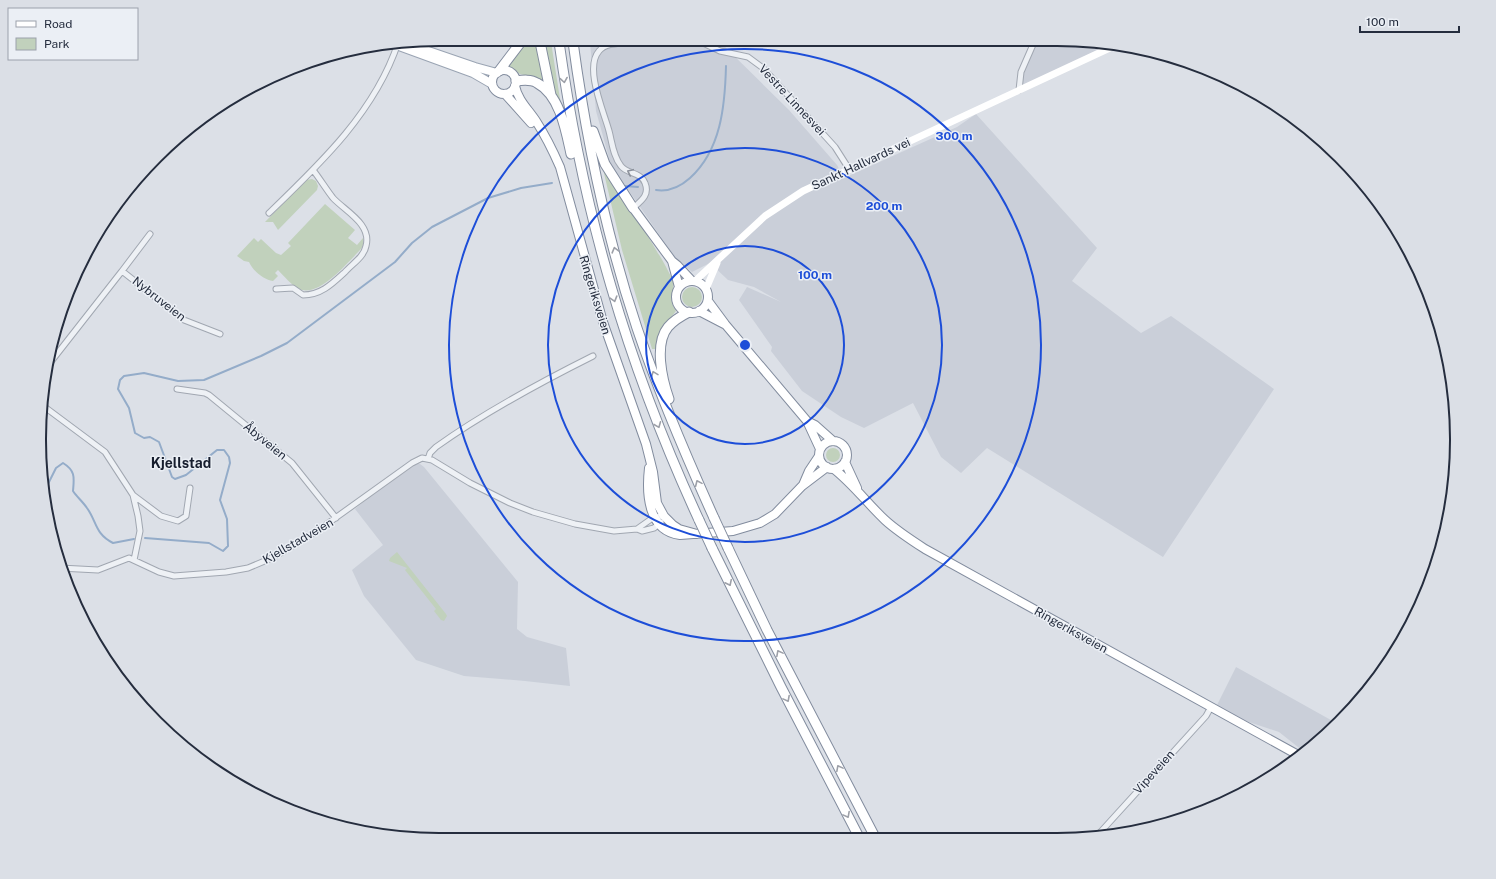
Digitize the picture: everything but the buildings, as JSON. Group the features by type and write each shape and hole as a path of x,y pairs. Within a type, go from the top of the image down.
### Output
{"highway":[{"path":"498,72 518,46"},
{"path":"541,46 552,98 565,128 575,173 586,193"},
{"path":"559,46 571,124 599,246 626,338 669,454 698,520 774,673 857,833"},
{"path":"574,46 579,88 603,204 623,280 644,346 678,436 714,518 767,630 873,833"},
{"path":"515,83 527,80 537,83 552,98"},
{"path":"579,88 588,103 594,133 602,157 633,208"},
{"path":"678,436 678,422 668,396 662,370 661,344 668,327 688,312"}],"main road":[{"path":"408,47 473,73 492,84 498,92 505,94 509,92 515,83 514,75 509,71 498,72 475,67 410,47"},
{"name":"Sankt Hallvards vei","path":"693,280 718,261 743,235 773,210 803,191 849,168 1108,49"},
{"path":"492,84 493,78 498,72"},
{"name":"Ringeriksveien","path":"515,83 518,96 552,149 563,177 595,297 642,432 653,472 657,503 664,516 679,529 697,534"},
{"name":"Ringeriksveien","path":"505,94 540,130"},
{"path":"633,208 672,261 693,280 703,284 706,289 708,301 724,324 807,421 820,453 822,463 830,468 840,467 845,462 847,453 845,448 841,443 833,441 815,425 807,421"},
{"path":"672,261 679,287"},
{"name":"Sankt Hallvards vei","path":"706,289 718,261"},
{"path":"693,280 684,282 676,293 676,300 682,310 688,312 699,311 724,324"},
{"path":"699,311 708,301"},
{"path":"820,453 825,443 833,441"},
{"name":"Ringeriksveien","path":"802,486 820,453"},
{"name":"Ringeriksveien","path":"650,461 649,501 654,517 659,525 672,534 697,534 734,531 760,523 782,508 802,486 830,468 857,489 884,519 925,549 1295,753"},
{"name":"Ringeriksveien","path":"845,462 857,489"}],"street":[{"path":"609,46 603,47 598,51 594,60 594,70 600,108 614,152 622,167 642,178 645,183 646,190 644,200 633,208"},
{"name":"Vestre Linnesvei","path":"710,46 720,51 748,57 763,68 835,147 849,168"},
{"path":"1019,90 1022,72 1032,46"},
{"path":"269,213 340,141 382,80 397,48"},
{"path":"276,289 292,288 303,295 319,292 334,282 362,255 366,247 367,239 362,225 333,198 313,170"},
{"name":"Nybruveien","path":"55,356 150,234"},
{"name":"Nybruveien","path":"122,271 184,320 220,334"},
{"path":"593,356 553,375 498,407 436,447 430,453 428,459 489,493 533,512 575,524 614,531 637,529 642,531 659,525 664,516"},
{"name":"Åbyveien","path":"177,389 205,393 209,395 292,463 336,518"},
{"path":"47,411 105,452 133,495 140,531 134,560 125,559 98,570 68,568"},
{"name":"Kjellstadveien","path":"134,560 153,570 174,576 239,570 274,557 336,518 412,462 422,458 428,459"},
{"path":"133,495 161,516 178,521 186,516 190,488"},
{"path":"637,529 654,517 664,516"},
{"name":"Vipeveien","path":"1101,831 1206,716 1211,707"}],"shaded area":[{"path":"590,46 724,46 789,110 837,165 844,178 957,127 976,114 1097,248 1072,281 1141,333 1171,316 1274,389 1163,557 987,448 961,473 941,457 913,403 864,428 841,417 802,391 771,351 772,347 739,300 747,287 781,302 754,287 728,280 710,263 692,272 674,256 611,165 596,111"},
{"path":"1033,46 1109,49 1019,92 1018,81"},
{"path":"408,464 420,464 424,467 518,582 517,629 527,637 566,648 570,686 464,676 416,660 364,596 352,570 383,545 355,509"},
{"path":"1236,667 1332,721 1300,749 1279,732 1246,721 1217,705"}],"green space":[{"path":"521,46 537,46 546,84 539,79 520,74 507,66"},
{"path":"543,46 552,46 561,105 554,94"},
{"path":"603,169 617,187 663,261 673,282 672,303 676,311 668,321 657,349 652,349 622,250"},
{"path":"312,179 316,181 318,186 317,190 278,230 273,222 265,222 306,180"},
{"path":"325,204 355,230 348,238 357,245 363,238 364,243 361,249 349,262 324,284 307,290 299,289 290,283 278,270 275,273 278,276 273,281 263,277 256,272 249,262 244,261 237,256 254,238 258,242 261,239 276,253 281,255 291,246 288,243"},
{"path":"692,287 699,290 702,297 699,304 692,307 685,304 682,297 685,290"},
{"path":"830,448 836,448 840,452 840,458 836,462 830,462 826,458 826,452"},
{"path":"397,552 446,614 447,616 444,621 441,620 434,611 436,609 405,570 407,568 389,561 390,558"}],"waterway":[{"path":"656,190 670,189 682,184 700,167 709,154 715,141 722,112 726,66"},
{"path":"145,538 209,543 223,551 228,546 227,519 220,500 230,463 229,457 224,450 217,450 186,475 175,479 172,477 159,442 150,437 144,438 135,433 129,408 118,389 120,380 124,376 144,373 178,381 204,380 261,356 287,343 395,262 412,243 432,227 488,198 521,188 552,183"},
{"path":"625,186 638,187"},
{"path":"48,483 56,468 63,463 72,472 74,479 73,491 87,508 103,536 113,543 134,539"}],"district":[{"name":"Kjellstad","path":"181,463"}]}
